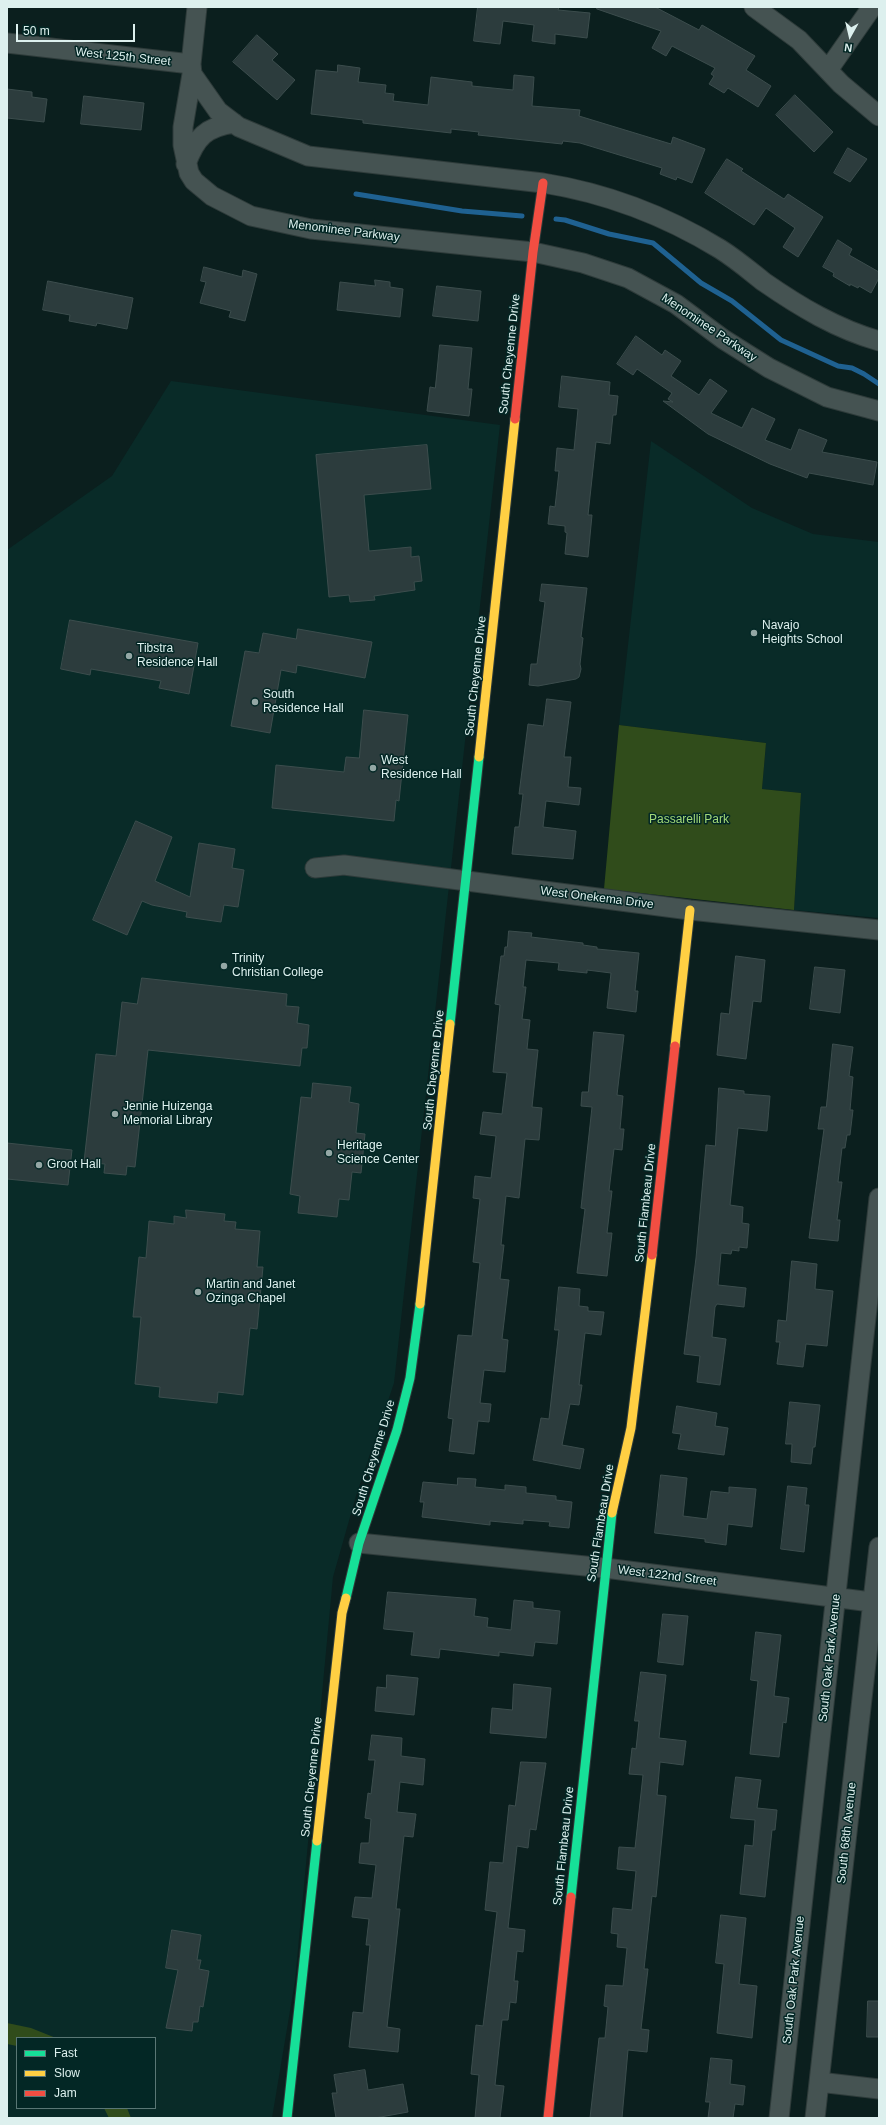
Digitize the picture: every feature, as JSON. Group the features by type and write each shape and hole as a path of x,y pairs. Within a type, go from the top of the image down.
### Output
{"street":[{"name":"Menominee Parkway","path":"197,7 191,69 183,127 186,164 194,181 212,196 251,216 311,229 533,252 583,263 628,278 676,304 723,339 769,368 827,397 879,411"},
{"path":"754,7 799,40 841,84 879,116"},
{"path":"828,70 872,7"},
{"name":"West 125th Street","path":"7,43 191,69"},
{"path":"191,69 218,111 239,127 308,156 543,183 573,188 616,200 671,222 721,250 810,313 858,335 879,341"},
{"path":"186,164 191,151 205,132 217,126 234,123"},
{"name":"South Cheyenne Drive","path":"287,2118 342,1613 360,1543 397,1430 410,1378 416,1337 467,881 533,252 543,183"},
{"name":"West Onekema Drive","path":"315,868 344,865 690,910 879,930"},
{"name":"South Flambeau Drive","path":"548,2118 605,1568 614,1501 631,1428 637,1387 690,910"},
{"name":"South Oak Park Avenue","path":"779,2118 837,1597 879,1198"},
{"name":"West 122nd Street","path":"360,1543 605,1568 876,1602"},
{"name":"South 68th Avenue","path":"815,2118 876,1602 879,1547"},
{"path":"819,2082 879,2089"}],"shaded area":[{"name":"Trinity Christian College","path":"171,381 500,425 394,1383 356,1496 333,1577 295,1981 272,2118 7,2118 7,550 112,476"},
{"name":"Navajo Heights School","path":"651,441 752,508 813,534 879,542 879,918 794,910 801,793 762,789 766,743 619,725"}],"green space":[{"name":"Passarelli Park","path":"619,725 766,743 762,789 801,793 794,910 604,889"},
{"path":"7,2023 31,2028 54,2037 16,2037 16,2046 7,2044"},
{"path":"104,2109 127,2109 131,2118 109,2118"}],"building":[{"path":"478,7 559,7 558,10 590,13 587,38 555,34 555,44 532,41 534,25 503,21 500,44 474,41"},
{"path":"597,7 655,7 699,30 702,25 755,56 746,70 771,86 758,107 728,88 724,93 709,84 714,76 711,74 715,68 672,46 666,56 652,48 661,31 597,9"},
{"path":"257,35 278,54 272,60 295,80 277,100 233,62"},
{"path":"338,65 360,68 358,82 386,85 385,93 394,94 393,101 428,105 431,77 472,82 472,86 513,90 514,75 534,77 532,106 580,110 579,116 671,144 673,137 705,149 692,183 677,177 676,180 660,174 662,168 580,143 563,141 562,144 478,135 479,132 451,129 451,133 363,123 363,120 311,114 316,70 337,72"},
{"path":"7,89 32,92 32,97 47,99 44,122 7,118"},
{"path":"795,95 833,132 814,152 776,115"},
{"path":"84,96 144,103 141,130 81,124"},
{"path":"848,148 867,159 850,182 834,173"},
{"path":"727,159 743,169 741,171 784,199 788,194 823,217 798,257 783,247 795,228 766,208 754,225 705,193"},
{"path":"838,240 852,249 849,255 879,272 879,278 871,293 859,286 858,288 850,284 850,286 833,276 834,273 823,267"},
{"path":"204,267 242,277 243,270 257,274 245,321 229,317 231,311 200,303 206,282 201,281"},
{"path":"375,280 390,282 390,287 403,289 400,317 337,310 340,282 375,286"},
{"path":"48,281 133,298 127,329 97,323 96,326 69,321 70,315 43,310"},
{"path":"437,286 481,291 478,321 433,316"},
{"path":"636,336 662,355 665,350 681,361 671,376 699,395 710,379 727,391 711,413 742,428 752,408 775,419 765,440 791,450 799,429 827,440 822,452 877,462 873,485 809,473 807,478 770,464 708,434 663,401 673,402 668,399 672,393 637,369 633,375 617,364"},
{"path":"440,345 472,348 468,389 472,389 469,416 427,411 430,387 435,388"},
{"path":"562,376 610,382 609,395 618,396 616,415 613,415 610,444 596,442 588,515 592,515 588,557 565,554 567,533 565,532 565,526 548,524 550,506 555,507 559,471 555,471 557,448 574,450 578,409 559,407"},
{"path":"427,445 431,489 364,495 369,551 411,547 411,557 419,556 422,581 414,582 415,590 374,596 375,600 350,602 349,595 329,597 316,455"},
{"path":"542,584 587,588 581,637 583,638 579,677 576,679 538,686 529,685 531,664 537,664 545,602 540,601"},
{"name":"Tibstra Residence Hall","path":"70,620 198,643 189,694 159,688 161,681 91,669 90,675 61,669"},
{"name":"South Residence Hall","path":"298,629 372,642 365,678 297,665 296,673 281,670 270,733 231,726 245,651 259,653 263,633 296,639"},
{"path":"547,699 571,702 564,757 571,757 568,787 581,788 579,805 546,801 543,827 576,831 573,859 512,854 515,827 519,827 523,794 519,794 528,724 543,726"},
{"name":"West Residence Hall","path":"364,710 408,715 399,801 396,800 394,821 272,808 276,765 344,772 346,757 359,758"},
{"path":"136,821 172,837 155,881 190,897 199,843 235,849 232,868 244,870 238,907 224,905 221,922 186,917 187,912 152,905 142,901 127,935 93,920"},
{"path":"509,931 532,933 531,937 583,943 583,945 597,947 597,949 639,953 635,991 638,991 636,1012 607,1008 611,973 587,970 587,973 558,970 559,963 526,960 523,987 526,987 522,1019 530,1020 527,1049 538,1050 532,1107 542,1108 539,1140 525,1139 519,1198 506,1196 501,1245 504,1245 500,1279 509,1280 502,1339 508,1340 505,1372 484,1370 480,1403 491,1404 489,1422 478,1421 474,1454 449,1451 453,1419 448,1418 458,1335 472,1336 480,1263 473,1262 480,1199 473,1198 475,1176 491,1178 496,1136 480,1134 483,1112 502,1114 507,1073 493,1072 500,1005 495,1004 501,956 504,956 505,947 507,947"},
{"path":"736,956 765,960 761,1002 753,1001 746,1059 717,1055 721,1013 729,1014"},
{"path":"815,967 845,970 840,1013 810,1009"},
{"name":"Jennie Huizenga Memorial Library","path":"142,978 287,994 286,1006 299,1007 297,1023 309,1025 307,1048 302,1048 300,1066 148,1050 135,1167 127,1166 126,1175 104,1173 105,1164 84,1162 96,1054 116,1056 122,1002 137,1004"},
{"path":"594,1032 624,1035 617,1095 623,1096 620,1129 624,1129 622,1150 614,1149 609,1191 612,1191 607,1233 612,1233 607,1276 577,1273 585,1209 581,1208 592,1107 581,1106 582,1092 588,1092"},
{"path":"833,1044 853,1047 849,1076 853,1077 850,1110 853,1110 850,1135 847,1135 845,1148 842,1148 838,1182 842,1182 837,1220 840,1220 838,1241 809,1238 824,1129 818,1129 821,1107 826,1107"},
{"name":"Heritage Science Center","path":"313,1083 351,1087 349,1102 359,1104 356,1133 365,1134 361,1173 352,1172 349,1200 339,1199 337,1217 298,1213 300,1196 290,1194 301,1097 311,1098"},
{"path":"719,1088 744,1091 744,1094 770,1096 767,1131 738,1128 730,1205 743,1207 742,1223 749,1224 747,1248 739,1247 739,1251 732,1250 731,1254 721,1253 718,1285 746,1288 744,1307 717,1304 715,1307 712,1337 726,1339 720,1385 697,1382 700,1356 684,1354 696,1258 706,1145 715,1146"},
{"name":"Groot Hall","path":"7,1143 72,1150 68,1185 7,1179"},
{"name":"Martin and Janet Ozinga Chapel","path":"186,1210 225,1214 224,1221 236,1222 235,1229 260,1231 257,1267 263,1267 257,1329 250,1328 243,1395 218,1392 217,1403 159,1397 160,1387 135,1384 141,1317 133,1317 139,1257 146,1258 149,1221 174,1224 174,1216 186,1218"},
{"path":"792,1261 817,1264 815,1289 833,1291 827,1346 806,1344 803,1367 777,1364 780,1342 776,1342 778,1320 786,1321"},
{"path":"559,1287 580,1289 579,1306 588,1307 588,1311 604,1312 601,1335 585,1333 579,1385 582,1385 579,1405 570,1404 562,1445 584,1449 580,1469 533,1460 541,1418 549,1419 559,1330 555,1330"},
{"path":"790,1402 820,1405 815,1447 813,1447 811,1464 791,1462 792,1444 786,1444"},
{"path":"677,1406 717,1413 715,1426 728,1428 724,1455 678,1449 681,1434 673,1433"},
{"path":"661,1475 687,1478 683,1516 707,1519 711,1491 729,1493 729,1487 756,1489 752,1527 728,1524 726,1545 705,1542 705,1539 655,1533"},
{"path":"458,1478 476,1479 475,1487 505,1490 505,1485 526,1487 526,1493 556,1496 556,1500 572,1502 569,1528 549,1526 550,1522 523,1520 523,1524 490,1521 490,1525 422,1517 424,1502 420,1502 423,1482 457,1485"},
{"path":"788,1486 807,1488 805,1505 809,1505 804,1552 781,1549"},
{"path":"388,1592 476,1599 474,1616 488,1618 487,1627 511,1630 514,1600 533,1602 533,1608 560,1611 557,1644 535,1642 533,1656 499,1652 499,1656 440,1649 439,1658 411,1655 414,1632 384,1629"},
{"path":"663,1614 688,1616 683,1665 658,1662"},
{"path":"756,1632 781,1635 774,1696 789,1698 786,1723 783,1722 779,1757 750,1754 758,1681 751,1680"},
{"path":"641,1672 666,1675 659,1738 686,1741 683,1765 660,1762 657,1795 666,1796 656,1897 652,1896 644,1969 648,1969 641,2029 649,2030 647,2052 628,2050 622,2118 590,2118 599,2038 605,2038 608,2007 604,2006 606,1985 623,1986 627,1948 617,1947 618,1934 611,1933 613,1908 632,1910 636,1871 617,1869 619,1847 635,1848 643,1775 629,1774 632,1748 636,1749 639,1721 635,1721"},
{"path":"387,1675 418,1678 414,1715 375,1711 377,1687 386,1688"},
{"path":"514,1684 551,1688 546,1738 490,1733 492,1708 512,1710"},
{"path":"372,1735 402,1738 401,1756 425,1759 423,1785 400,1782 397,1812 416,1814 413,1837 404,1836 396,1909 400,1909 387,2027 400,2029 398,2052 349,2047 353,2012 363,2013 370,1945 366,1945 369,1919 352,1917 355,1897 372,1898 376,1865 359,1863 361,1843 369,1843 371,1819 365,1818 368,1793 371,1794 375,1760 369,1760"},
{"path":"521,1762 546,1763 536,1830 530,1829 528,1848 517,1846 508,1928 525,1930 523,1952 517,1951 514,1981 518,1981 516,2003 510,2002 508,2020 502,2020 495,2085 504,2086 500,2118 475,2118 479,2075 471,2074 476,2025 483,2026 497,1912 485,1910 490,1862 503,1863 509,1805 515,1806"},
{"path":"736,1777 761,1780 757,1808 777,1810 775,1830 772,1830 765,1897 740,1894 745,1845 753,1846 755,1820 731,1818"},
{"path":"721,1915 746,1918 739,1984 757,1986 752,2038 717,2033 724,1964 716,1963"},
{"path":"172,1930 201,1935 197,1960 201,1960 199,1969 209,1971 203,2007 200,2006 198,2022 193,2022 192,2031 166,2028 178,1970 166,1968"},
{"path":"868,2001 879,2001 879,2037 867,2037"},
{"path":"711,2058 732,2060 730,2084 745,2086 743,2105 735,2104 733,2118 708,2118 710,2102 706,2102"},
{"path":"365,2070 368,2090 403,2084 408,2112 375,2118 336,2118 332,2093 337,2093 334,2075"}],"waterway":[{"path":"356,194 462,211 522,216"},
{"path":"556,219 565,220 609,234 653,243 701,283 732,301 781,340 838,366 852,368 879,384"}],"traffic: fast":[{"path":"450,1024 479,757"},
{"path":"346,1598 359,1543 397,1430 410,1378 420,1304"},
{"path":"571,1897 612,1513"},
{"path":"287,2118 317,1841"}],"traffic: slow":[{"path":"479,757 515,419"},
{"path":"675,1046 690,910"},
{"path":"420,1304 450,1024"},
{"path":"612,1513 631,1428 652,1255"},
{"path":"317,1841 342,1613 346,1598"}],"traffic: jam":[{"path":"515,419 533,252 543,183"},
{"path":"652,1255 675,1046"},
{"path":"548,2118 571,1897"}],"place":[{"name":"Navajo Heights School","path":"754,633"},
{"name":"Tibstra Residence Hall","path":"129,656"},
{"name":"South Residence Hall","path":"255,702"},
{"name":"West Residence Hall","path":"373,768"},
{"name":"Trinity Christian College","path":"224,966"},
{"name":"Jennie Huizenga Memorial Library","path":"115,1114"},
{"name":"Heritage Science Center","path":"329,1153"},
{"name":"Groot Hall","path":"39,1165"},
{"name":"Martin and Janet Ozinga Chapel","path":"198,1292"}]}
